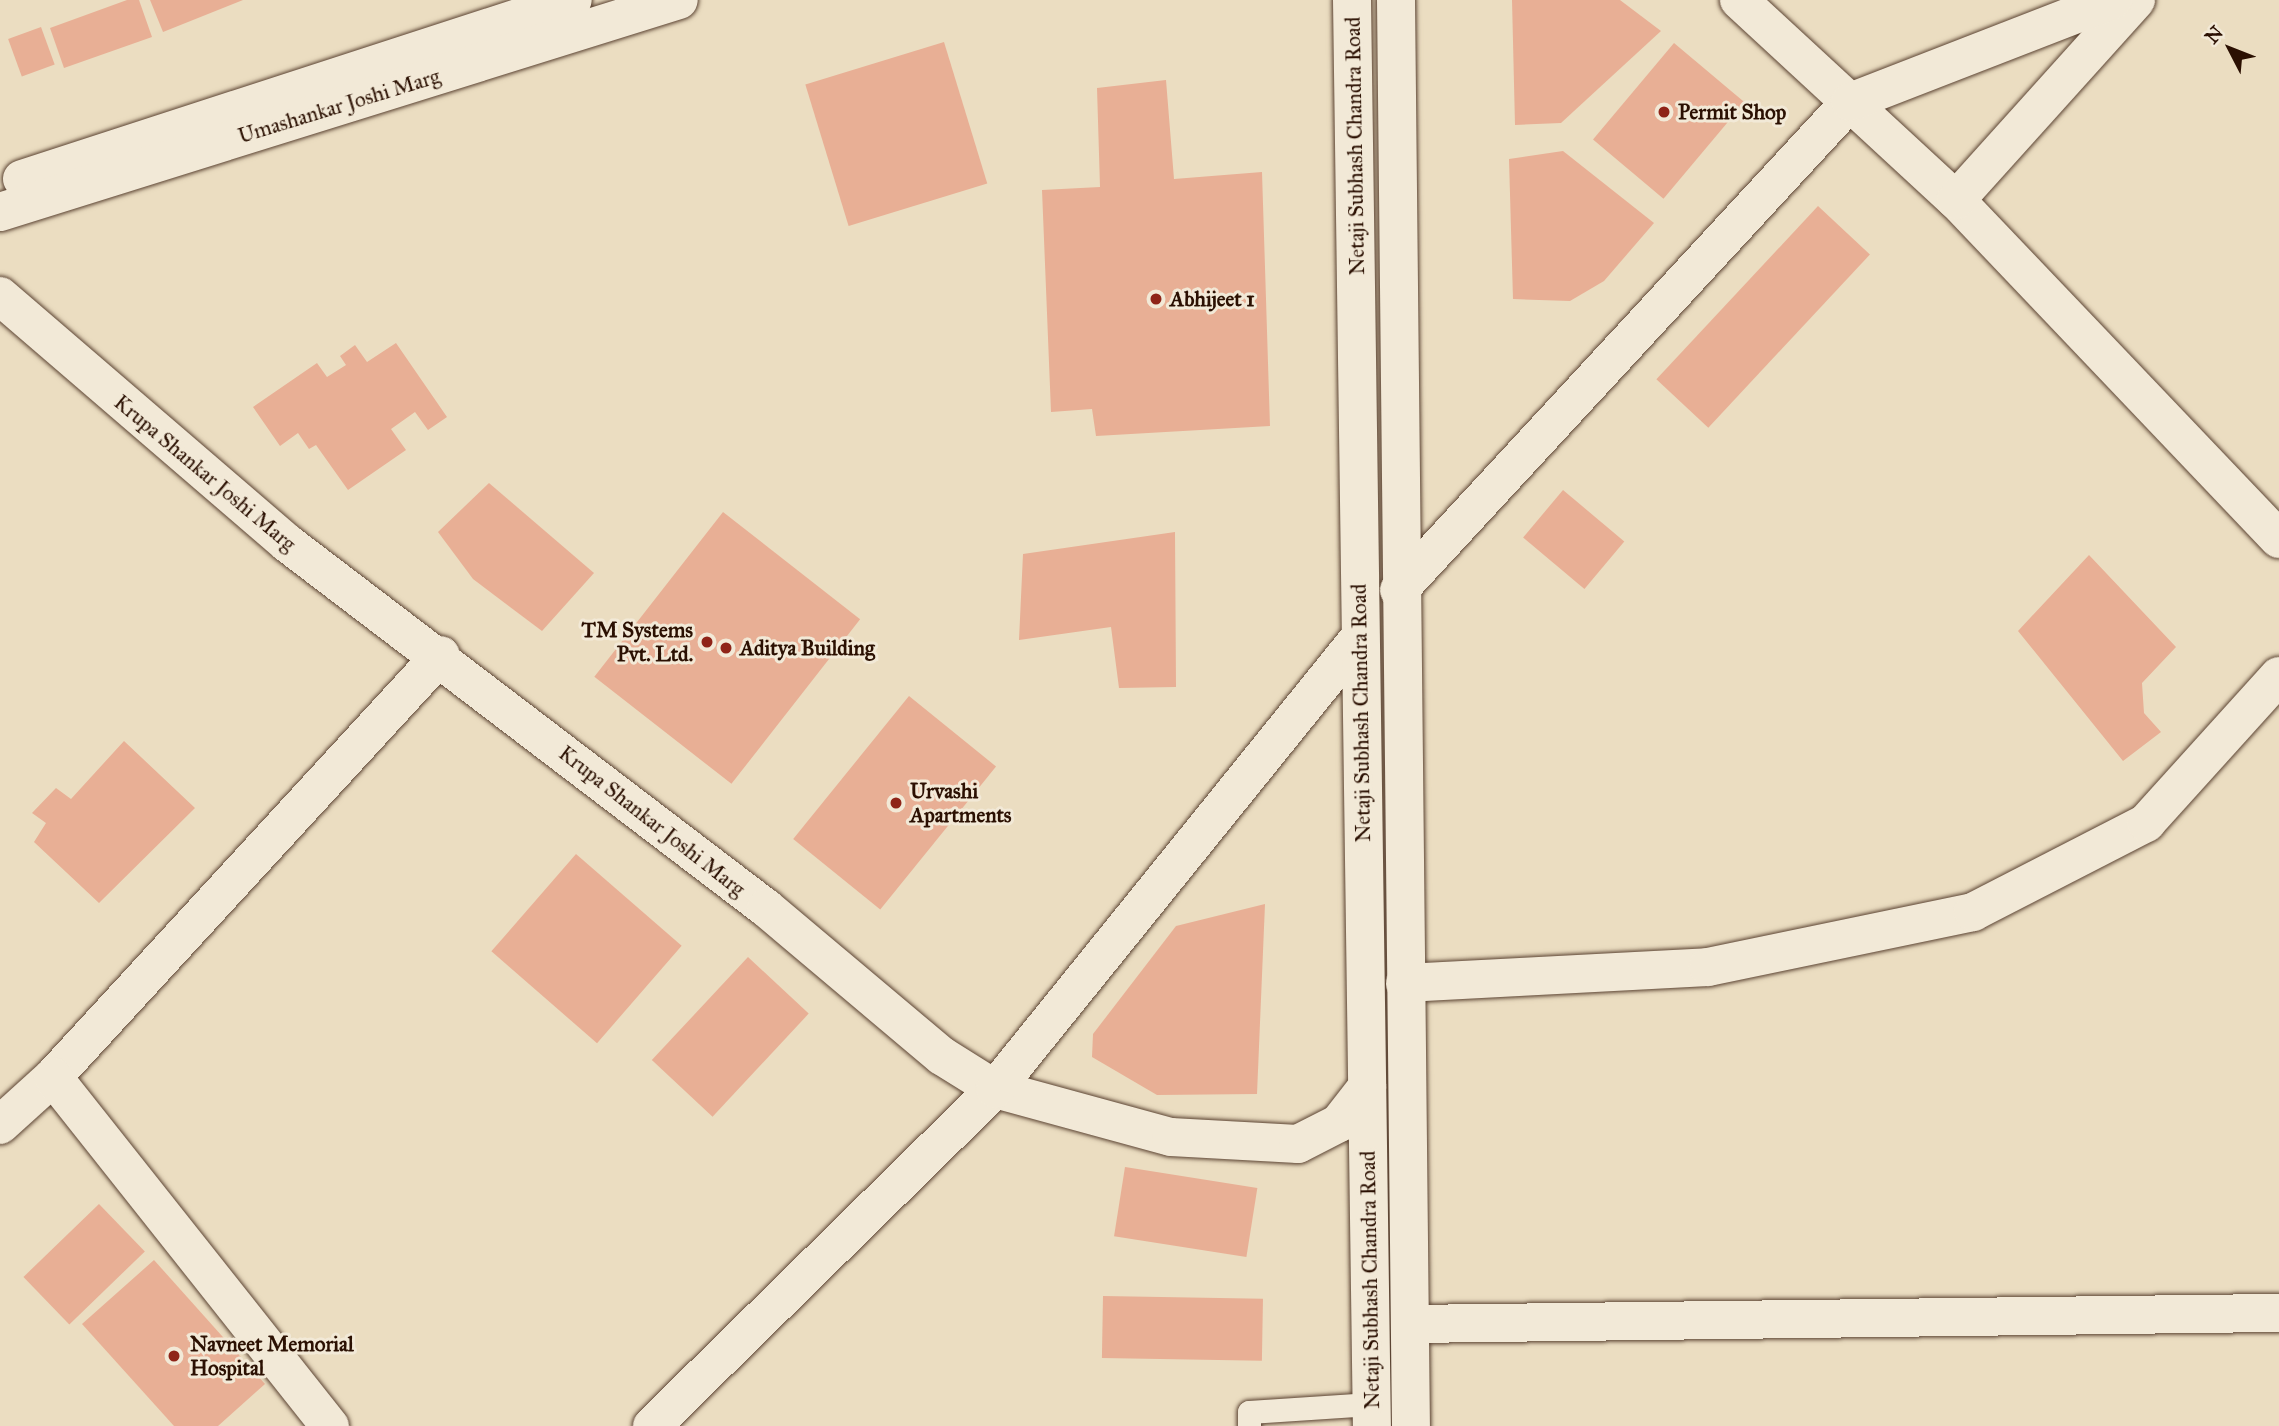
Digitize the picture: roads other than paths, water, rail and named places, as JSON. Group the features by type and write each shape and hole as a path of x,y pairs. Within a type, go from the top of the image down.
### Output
{"street":[{"name":"Umashankar Joshi Marg","path":"0,187 573,0"},
{"name":"Umashankar Joshi Marg","path":"0,212 679,0"},
{"name":"Netaji Subhash Chandra Road","path":"1352,0 1371,1415"},
{"name":"Netaji Subhash Chandra Road","path":"1396,0 1399,590 1411,1426"},
{"path":"1739,0 1956,200 2279,540"},
{"path":"1399,590 1850,102 2113,0"},
{"path":"1956,200 2136,0"},
{"name":"Krupa Shankar Joshi Marg","path":"0,296 287,543 440,655 766,908 942,1056 995,1089 1171,1137 1298,1144 1339,1123 1367,1087"},
{"path":"652,1426 995,1089 1360,637"},
{"path":"0,1125 53,1077 440,655"},
{"path":"1405,983 1708,967 1973,912 2146,823 2279,676"},
{"path":"53,1077 330,1426"},
{"path":"1410,1324 2279,1313"}],"lane":[{"path":"1249,1426 1249,1412 1371,1415"}],"place":[{"name":"Permit Shop","path":"1664,112"},
{"name":"Abhijeet 1","path":"1156,299"},
{"name":"TM Systems Pvt. Ltd.","path":"707,642"},
{"name":"Aditya Building","path":"726,648"},
{"name":"Urvashi Apartments","path":"896,803"},
{"name":"Navneet Memorial Hospital","path":"174,1356"}]}
